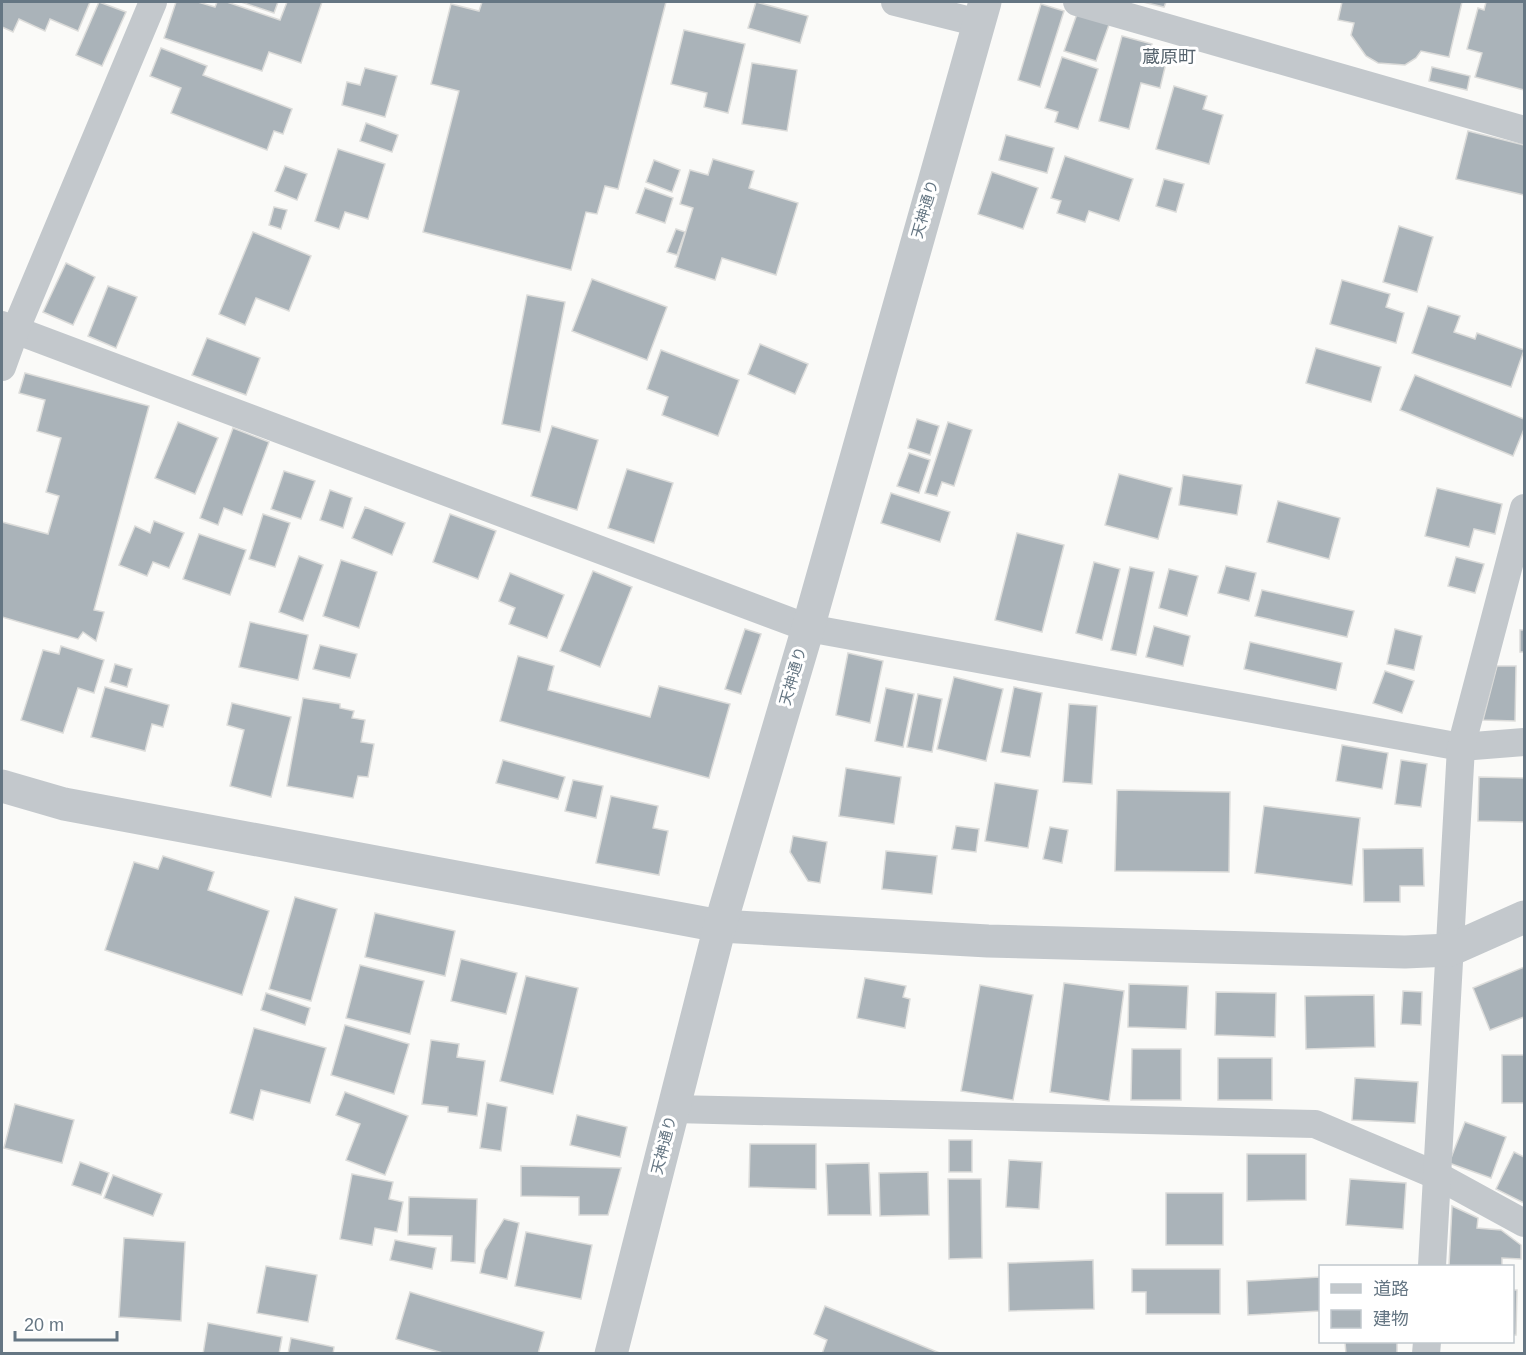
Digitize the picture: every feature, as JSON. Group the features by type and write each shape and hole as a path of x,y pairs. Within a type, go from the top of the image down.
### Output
{"street":[{"path":"2,367 8,328 153,2"},
{"path":"895,2 982,12"},
{"path":"1077,2 1524,130"},
{"name":"天神通り","path":"611,1353 720,926 982,12"},
{"path":"8,328 807,628 1461,747 1524,742"},
{"path":"1432,1265 1461,747 1524,508"},
{"path":"2,786 64,804 720,926 988,941 1405,952 1450,950 1524,917"},
{"path":"673,1110 1315,1124 1438,1176 1524,1223"}],"building":[{"path":"2,2 90,2 78,31 50,19 45,31 19,19 13,32 2,27"},
{"path":"99,2 126,12 102,66 76,55"},
{"path":"176,2 198,2 215,7 217,2 227,2 280,20 287,2 322,2 301,63 269,52 262,71 164,38"},
{"path":"241,2 278,2 274,13"},
{"path":"482,2 666,2 618,189 605,186 597,214 586,212 571,270 423,232 459,91 431,84 451,4 479,11"},
{"path":"756,2 808,16 800,43 748,28"},
{"path":"1143,2 1166,2 1164,7"},
{"path":"1342,2 1462,2 1449,57 1421,51 1416,58 1405,65 1378,63 1366,56 1351,35 1354,23 1338,20"},
{"path":"1486,2 1524,2 1524,90 1475,77 1482,53 1467,49 1478,8 1484,10"},
{"path":"1041,4 1064,11 1040,87 1018,80"},
{"path":"1078,11 1110,22 1096,61 1064,51"},
{"path":"684,30 745,44 728,113 704,107 707,93 671,84"},
{"path":"1122,36 1152,44 1148,59 1166,63 1160,88 1141,83 1129,129 1099,121"},
{"path":"161,48 207,66 203,75 292,109 283,134 274,131 267,150 171,113 181,88 150,76"},
{"path":"1062,57 1098,69 1078,129 1055,122 1058,112 1045,108"},
{"path":"752,63 797,70 787,131 742,124"},
{"path":"1432,67 1470,76 1467,90 1429,81"},
{"path":"365,68 397,76 385,117 342,105 347,82 360,85"},
{"path":"1174,86 1207,96 1203,109 1223,115 1209,164 1156,149"},
{"path":"366,123 398,135 392,152 360,141"},
{"path":"1468,131 1524,145 1524,195 1456,179"},
{"path":"1006,135 1054,148 1047,173 999,160"},
{"path":"338,149 385,164 368,219 345,212 339,229 315,221"},
{"path":"1065,156 1133,179 1119,221 1089,211 1085,222 1057,213 1061,201 1051,198"},
{"path":"713,159 754,171 749,188 798,203 776,275 722,258 715,280 675,267 693,208 680,204 690,170 708,175"},
{"path":"654,160 680,170 672,192 646,182"},
{"path":"285,166 307,174 297,200 275,191"},
{"path":"992,172 1038,188 1023,229 978,214"},
{"path":"1164,179 1184,184 1176,212 1156,206"},
{"path":"645,188 673,198 665,223 636,213"},
{"path":"274,207 287,210 281,229 269,225"},
{"path":"1399,226 1433,237 1417,292 1383,282"},
{"path":"676,229 685,232 677,255 667,252"},
{"path":"253,232 311,256 289,311 256,298 245,325 219,314"},
{"path":"66,263 95,277 73,325 43,312"},
{"path":"592,279 667,307 647,360 572,331"},
{"path":"1342,280 1390,294 1386,307 1404,313 1396,343 1330,324"},
{"path":"108,286 137,297 116,348 88,336"},
{"path":"527,295 565,302 540,432 502,424"},
{"path":"1428,306 1460,316 1454,332 1475,339 1477,333 1524,350 1511,387 1412,353"},
{"path":"207,338 260,358 246,395 192,375"},
{"path":"760,344 808,364 795,394 748,374"},
{"path":"1316,348 1381,367 1371,402 1306,383"},
{"path":"661,350 739,380 718,436 662,415 668,397 647,389"},
{"path":"25,373 149,406 94,610 104,612 96,641 83,632 78,639 2,617 2,522 48,534 59,496 46,492 61,438 37,431 45,400 19,393"},
{"path":"1415,375 1524,419 1524,429 1513,456 1400,410"},
{"path":"917,419 939,426 930,455 908,448"},
{"path":"178,422 218,438 195,494 155,478"},
{"path":"948,422 972,430 954,486 942,482 937,496 925,493"},
{"path":"552,426 598,440 577,510 531,496"},
{"path":"233,428 269,442 242,515 224,508 218,525 200,518"},
{"path":"909,453 930,460 919,493 897,486"},
{"path":"627,469 673,483 654,543 608,528"},
{"path":"284,471 315,481 301,519 271,509"},
{"path":"1119,474 1172,488 1158,539 1105,525"},
{"path":"1183,475 1242,485 1237,515 1179,505"},
{"path":"1437,488 1502,504 1495,534 1474,529 1469,547 1425,536"},
{"path":"330,490 352,498 343,528 320,520"},
{"path":"891,493 950,512 940,542 881,523"},
{"path":"1278,501 1340,518 1329,559 1267,542"},
{"path":"365,507 405,523 392,555 352,538"},
{"path":"263,514 290,523 275,567 249,559"},
{"path":"450,514 496,531 478,579 433,562"},
{"path":"154,521 184,533 169,568 153,562 147,576 119,565 135,526 150,533"},
{"path":"1017,533 1064,545 1042,632 995,620"},
{"path":"199,534 246,550 230,595 183,579"},
{"path":"299,556 323,565 303,621 279,612"},
{"path":"1456,557 1484,564 1475,593 1448,586"},
{"path":"341,560 377,572 359,628 323,616"},
{"path":"1094,562 1120,569 1102,640 1076,633"},
{"path":"1226,566 1256,573 1249,601 1218,593"},
{"path":"1130,567 1154,572 1136,655 1111,650"},
{"path":"1169,569 1198,576 1187,616 1159,608"},
{"path":"593,571 632,587 600,667 560,651"},
{"path":"510,573 564,595 547,638 509,624 515,608 499,601"},
{"path":"1262,590 1354,611 1347,637 1255,616"},
{"path":"250,622 308,635 298,680 239,667"},
{"path":"1154,626 1190,636 1183,666 1146,657"},
{"path":"745,629 761,634 741,694 725,689"},
{"path":"1395,629 1422,636 1414,670 1387,664"},
{"path":"1520,630 1524,630 1524,652 1520,652"},
{"path":"1250,642 1342,663 1336,690 1244,669"},
{"path":"320,645 357,654 350,678 313,669"},
{"path":"61,646 104,660 94,693 78,688 63,733 21,720 43,650 59,654"},
{"path":"848,653 883,661 870,723 836,715"},
{"path":"518,656 554,666 548,690 650,717 659,686 730,704 709,778 500,721"},
{"path":"115,664 132,669 127,687 110,682"},
{"path":"1497,666 1516,666 1515,721 1483,720"},
{"path":"1385,671 1414,681 1402,713 1373,703"},
{"path":"954,677 1003,689 986,761 937,749"},
{"path":"105,687 169,705 163,727 152,724 145,751 91,737"},
{"path":"1014,687 1042,693 1030,757 1001,752"},
{"path":"886,688 914,694 903,747 875,741"},
{"path":"918,694 942,699 932,752 907,747"},
{"path":"303,698 340,704 340,708 354,711 352,718 365,720 361,742 374,744 368,777 358,776 353,798 287,786"},
{"path":"232,703 291,717 271,797 230,786 244,730 227,725"},
{"path":"1069,704 1097,706 1092,784 1063,782"},
{"path":"1342,745 1388,753 1382,789 1336,781"},
{"path":"503,760 565,777 558,799 496,783"},
{"path":"1401,760 1427,764 1421,807 1395,804"},
{"path":"846,768 901,777 894,824 839,816"},
{"path":"1479,777 1524,778 1524,822 1478,821"},
{"path":"573,780 603,786 596,818 565,811"},
{"path":"995,783 1038,790 1028,848 985,841"},
{"path":"1117,790 1230,792 1229,872 1115,871"},
{"path":"611,796 658,806 653,828 668,831 659,875 596,863"},
{"path":"1264,806 1360,818 1352,885 1255,873"},
{"path":"956,826 979,829 976,852 952,849"},
{"path":"1050,827 1068,830 1062,863 1043,859"},
{"path":"793,836 827,842 820,883 808,881 790,852"},
{"path":"1423,848 1424,886 1400,886 1400,902 1364,902 1363,849"},
{"path":"886,851 937,856 932,894 882,889"},
{"path":"163,856 214,872 208,890 269,911 242,995 105,950 134,862 158,869"},
{"path":"295,897 337,909 311,1001 269,989"},
{"path":"375,913 455,931 445,976 365,957"},
{"path":"461,959 517,973 506,1014 451,1001"},
{"path":"360,965 424,981 410,1034 346,1018"},
{"path":"1524,967 1524,1017 1490,1030 1473,988"},
{"path":"526,976 578,988 553,1094 500,1081"},
{"path":"865,978 906,986 903,997 910,999 905,1028 857,1018"},
{"path":"1064,983 1124,991 1109,1101 1050,1092"},
{"path":"1129,984 1188,986 1186,1029 1128,1027"},
{"path":"980,985 1033,995 1013,1100 961,1091"},
{"path":"1403,991 1422,992 1421,1025 1401,1024"},
{"path":"1216,992 1276,993 1275,1037 1215,1035"},
{"path":"266,993 310,1008 305,1025 261,1010"},
{"path":"1374,995 1375,1047 1306,1049 1305,996"},
{"path":"345,1025 409,1044 394,1094 331,1075"},
{"path":"254,1028 326,1048 310,1103 261,1090 253,1120 230,1113"},
{"path":"431,1040 459,1044 457,1057 485,1061 477,1116 448,1112 448,1107 422,1104"},
{"path":"1132,1049 1181,1049 1181,1100 1131,1100"},
{"path":"1502,1055 1524,1055 1524,1103 1502,1103"},
{"path":"1218,1058 1272,1058 1272,1100 1218,1100"},
{"path":"1355,1078 1418,1082 1415,1123 1352,1120"},
{"path":"345,1092 408,1116 385,1175 346,1160 360,1124 336,1115"},
{"path":"487,1103 507,1107 501,1151 480,1148"},
{"path":"15,1104 74,1120 62,1163 4,1148"},
{"path":"577,1115 627,1127 620,1157 570,1145"},
{"path":"1465,1122 1506,1137 1491,1178 1449,1163"},
{"path":"949,1140 972,1140 972,1172 949,1172"},
{"path":"750,1144 816,1144 816,1189 749,1187"},
{"path":"1514,1152 1524,1157 1524,1203 1496,1189"},
{"path":"1247,1154 1306,1154 1306,1200 1247,1201"},
{"path":"1009,1160 1042,1162 1039,1209 1006,1207"},
{"path":"80,1162 109,1173 101,1195 72,1185"},
{"path":"869,1163 871,1215 828,1215 826,1164"},
{"path":"521,1166 621,1168 608,1215 579,1215 579,1197 521,1196"},
{"path":"928,1172 929,1215 880,1216 879,1173"},
{"path":"352,1174 393,1182 389,1199 403,1202 397,1232 375,1228 372,1245 340,1239"},
{"path":"113,1175 162,1194 153,1216 104,1198"},
{"path":"948,1179 981,1179 982,1258 949,1259"},
{"path":"1350,1179 1406,1183 1403,1229 1346,1225"},
{"path":"1166,1193 1223,1193 1223,1245 1166,1245"},
{"path":"409,1197 477,1199 475,1263 451,1261 452,1236 408,1235"},
{"path":"1452,1206 1478,1218 1477,1228 1501,1230 1521,1245 1521,1259 1502,1258 1502,1265 1449,1265"},
{"path":"504,1219 519,1223 507,1279 480,1273 485,1250"},
{"path":"526,1232 592,1245 581,1299 515,1286"},
{"path":"124,1238 185,1242 181,1321 119,1317"},
{"path":"395,1240 436,1248 432,1269 390,1260"},
{"path":"1093,1260 1094,1309 1009,1311 1008,1263"},
{"path":"266,1266 317,1275 308,1322 257,1313"},
{"path":"1132,1269 1220,1269 1220,1314 1146,1314 1146,1292 1132,1292"},
{"path":"1319,1277 1319,1311 1248,1315 1247,1281"},
{"path":"1514,1290 1517,1290 1516,1335 1514,1335"},
{"path":"410,1292 544,1332 538,1354 446,1354 396,1339"},
{"path":"825,1306 942,1354 822,1354 827,1340 814,1334"},
{"path":"208,1323 282,1337 279,1354 203,1354"},
{"path":"291,1338 334,1347 333,1354 288,1354"},
{"path":"1345,1343 1397,1343 1397,1354 1346,1354"}],"district":[{"name":"蔵原町","path":"1169,57"}]}
